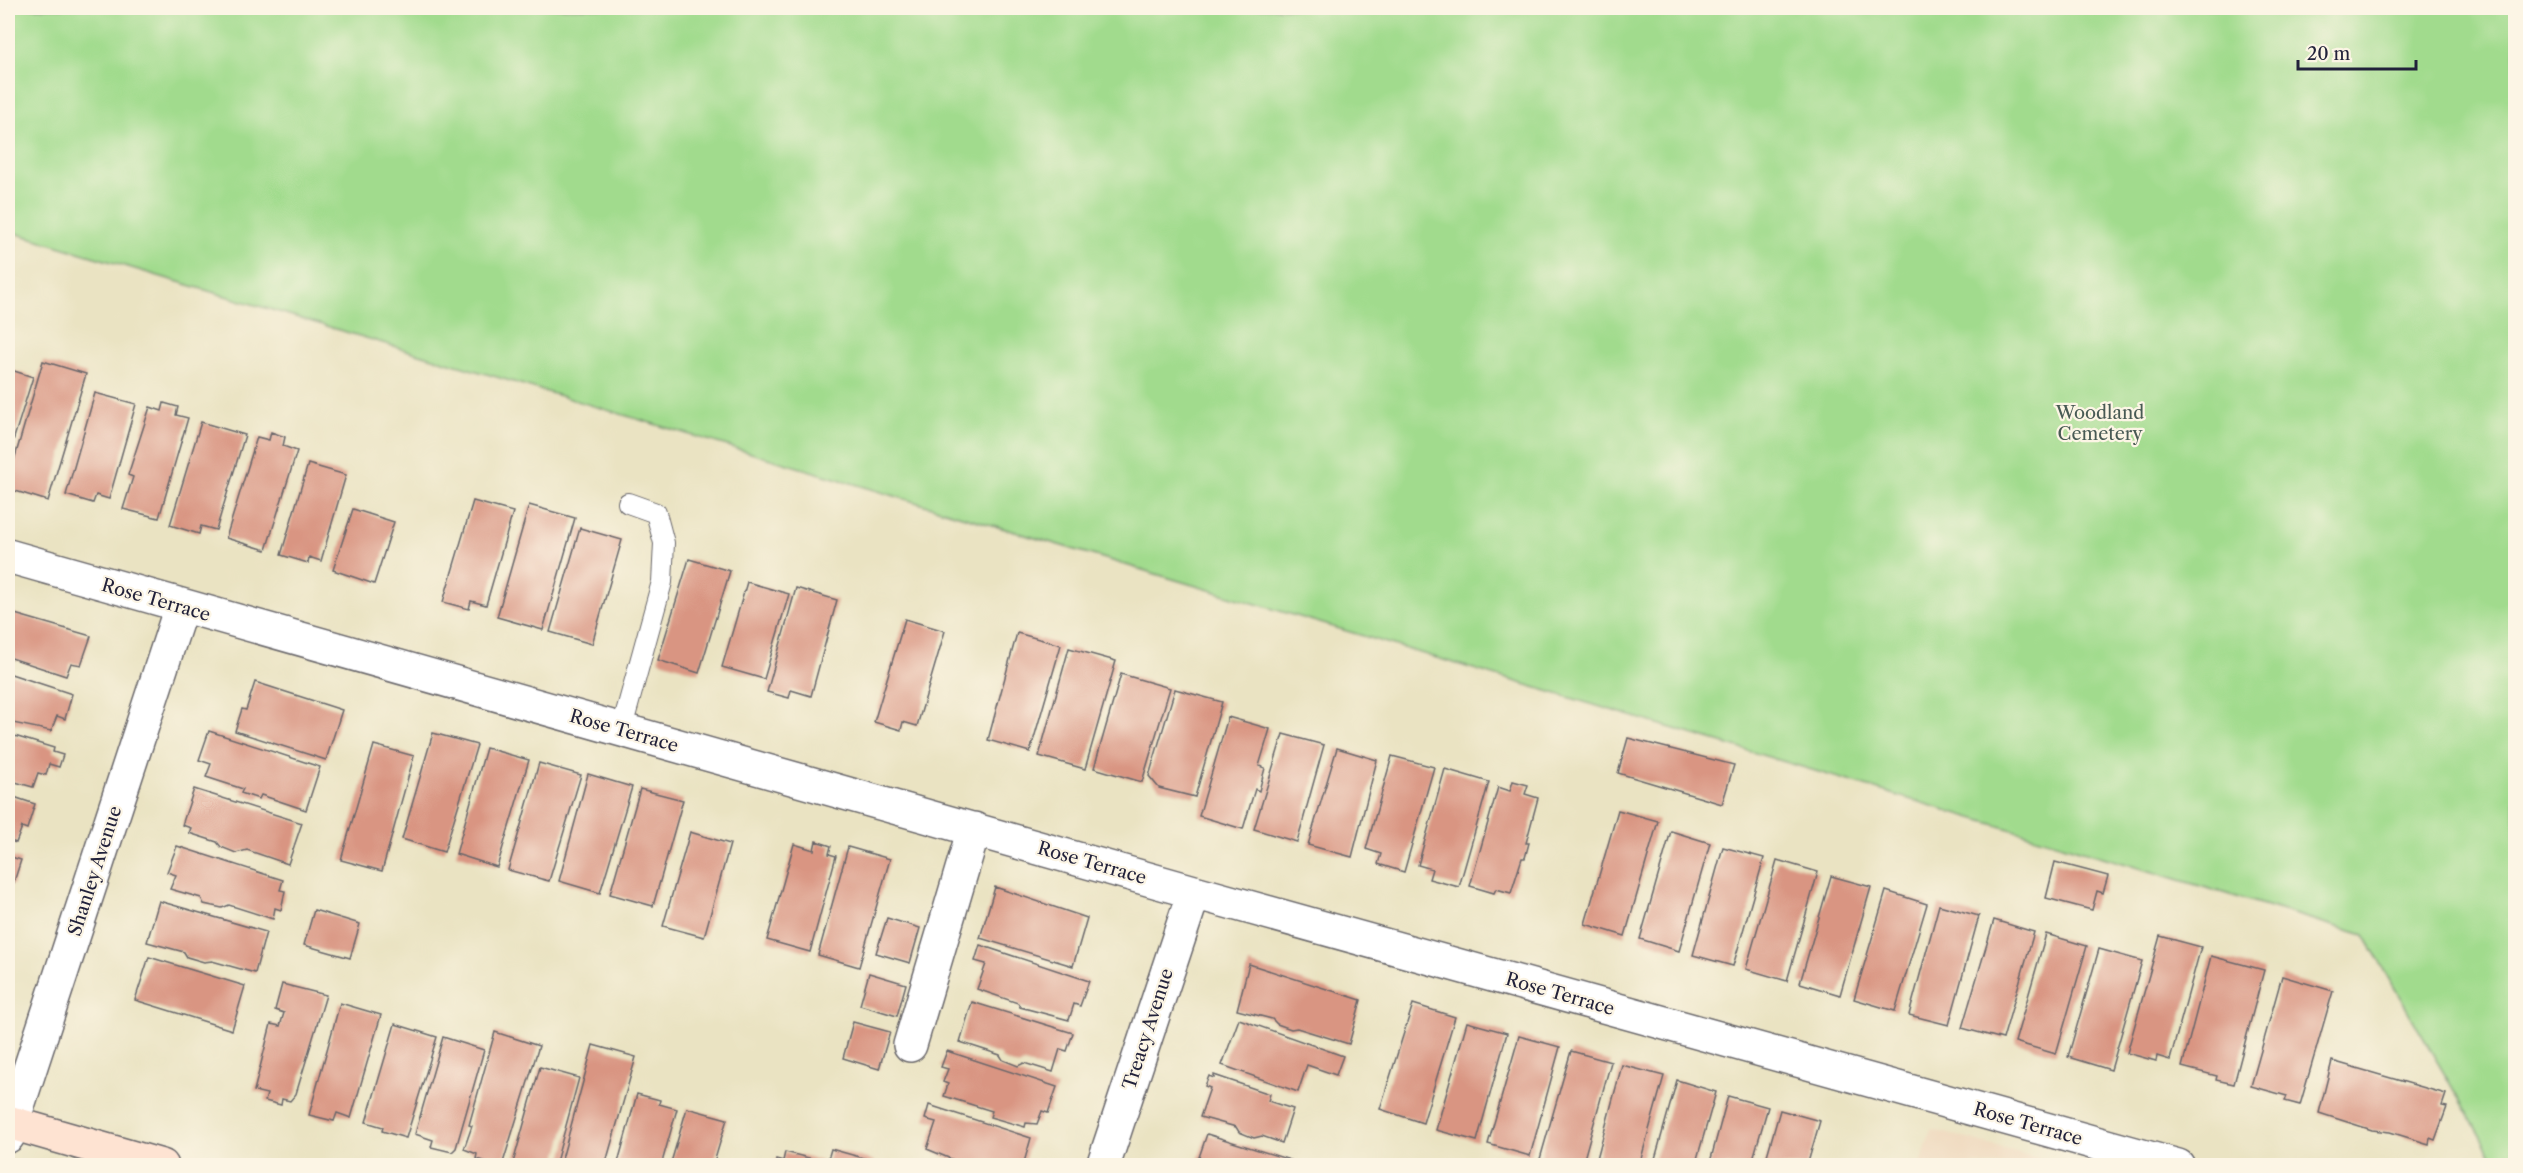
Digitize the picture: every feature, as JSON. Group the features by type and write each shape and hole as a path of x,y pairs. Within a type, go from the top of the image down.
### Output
{"street":[{"name":"Rose Terrace","path":"8,556 621,731 2178,1166"},
{"name":"Shanley Avenue","path":"9,1127 181,607"},
{"path":"910,1046 974,829"},
{"name":"Treacy Avenue","path":"1103,1166 1194,892"},
{"path":"9,1127 162,1166"}],"lane":[{"path":"621,731 662,582 664,543 656,513 628,503"}],"shaded area":[{"path":"1931,1129 2063,1165 1921,1165"}],"green space":[{"name":"Woodland Cemetery","path":"8,8 2515,8 2515,1165 2497,1165 2364,935 8,231"}],"building":[{"path":"43,361 86,374 48,501 9,489 11,482 8,481"},
{"path":"8,369 33,377 8,457"},
{"path":"95,393 136,404 109,499 96,495 93,503 66,495"},
{"path":"164,403 178,407 176,415 188,418 159,518 123,509 133,477 128,475 150,407 162,411"},
{"path":"201,422 245,435 216,530 201,526 199,534 170,525"},
{"path":"271,432 285,437 283,446 297,451 266,550 226,538 257,437 269,440"},
{"path":"308,464 346,475 321,561 309,557 308,563 281,555"},
{"path":"473,501 513,512 486,605 471,601 469,609 443,602"},
{"path":"529,505 575,518 543,630 497,617"},
{"path":"353,509 394,522 374,584 333,570"},
{"path":"580,528 622,540 592,644 550,632"},
{"path":"689,559 730,571 699,673 658,660"},
{"path":"747,582 789,594 764,679 722,667"},
{"path":"796,588 837,600 811,696 791,690 789,698 767,692"},
{"path":"8,612 91,636 81,665 71,663 66,676 8,657"},
{"path":"905,619 945,631 917,726 903,722 901,730 874,722"},
{"path":"1017,633 1061,645 1030,752 988,740"},
{"path":"1069,648 1116,661 1085,769 1039,756"},
{"path":"8,673 72,694 65,719 57,716 51,731 8,722"},
{"path":"1121,674 1170,688 1142,782 1094,768"},
{"path":"255,682 342,710 326,760 235,731 242,709 246,710"},
{"path":"1175,689 1222,702 1195,797 1159,788 1149,776"},
{"path":"1228,717 1270,729 1259,766 1265,768 1259,791 1255,789 1243,829 1199,816"},
{"path":"209,731 320,767 306,810 261,795 259,799 241,793 243,789 206,777 211,764 199,760"},
{"path":"433,733 477,745 444,852 402,839"},
{"path":"8,734 54,748 53,752 63,755 59,767 49,764 46,775 38,773 33,787 8,780"},
{"path":"1283,734 1324,745 1297,842 1254,829"},
{"path":"1628,738 1734,765 1722,804 1618,773"},
{"path":"374,745 414,756 382,871 341,860"},
{"path":"486,748 529,760 497,867 456,854"},
{"path":"1337,748 1377,760 1352,857 1308,845"},
{"path":"1392,756 1434,767 1404,872 1378,864 1381,854 1366,849"},
{"path":"539,763 581,775 549,881 508,870"},
{"path":"1445,769 1489,782 1459,887 1429,879 1432,869 1418,865"},
{"path":"588,774 632,787 600,893 559,881"},
{"path":"1513,781 1528,785 1525,794 1538,798 1526,843 1529,843 1525,858 1522,858 1511,893 1496,889 1494,893 1470,886 1498,787 1510,791"},
{"path":"194,789 302,823 288,864 247,850 236,853 221,847 217,842 189,833 191,828 182,825"},
{"path":"640,789 683,800 653,906 610,894"},
{"path":"8,795 35,804 27,829 22,827 16,843 8,840"},
{"path":"1618,810 1658,821 1625,936 1585,924"},
{"path":"1671,831 1710,843 1679,951 1640,939"},
{"path":"690,832 730,844 704,937 663,926"},
{"path":"816,841 831,846 829,854 836,856 810,952 767,940 794,844 814,850"},
{"path":"177,846 283,880 280,890 285,891 281,910 275,908 273,919 229,905 222,908 204,904 201,898 170,889 176,875 167,872"},
{"path":"848,847 890,859 859,967 818,955"},
{"path":"1723,847 1764,858 1733,966 1693,955"},
{"path":"8,856 21,860 13,885 8,883"},
{"path":"1777,860 1818,872 1787,981 1746,969"},
{"path":"2055,862 2108,876 2103,893 2097,891 2092,910 2046,898"},
{"path":"1831,876 1871,887 1840,995 1800,983"},
{"path":"995,887 1087,918 1073,966 980,938"},
{"path":"1886,891 1927,904 1895,1011 1854,999"},
{"path":"159,901 266,932 255,973 212,961 204,962 187,957 184,952 147,942"},
{"path":"1939,905 1979,916 1949,1025 1909,1015"},
{"path":"314,910 360,924 350,958 304,945"},
{"path":"887,918 920,928 910,963 876,953"},
{"path":"1994,920 2034,932 2003,1039 1962,1028"},
{"path":"2046,934 2087,946 2056,1054 2015,1042"},
{"path":"2160,936 2201,947 2170,1060 2157,1056 2156,1061 2127,1053"},
{"path":"980,945 1089,981 1080,1006 1074,1004 1069,1020 1020,1007 1018,1003 977,989 986,964 975,961"},
{"path":"2099,949 2142,961 2111,1070 2068,1057"},
{"path":"2211,956 2264,970 2234,1084 2216,1080 2217,1076 2182,1067"},
{"path":"149,957 245,986 232,1030 135,1000"},
{"path":"1249,964 1361,1000 1349,1044 1297,1028 1291,1029 1277,1024 1272,1019 1237,1010"},
{"path":"869,973 906,984 897,1016 860,1005"},
{"path":"2282,976 2333,991 2300,1105 2285,1101 2287,1096 2251,1086"},
{"path":"282,984 326,995 296,1094 290,1101 282,1099 281,1105 265,1101 267,1094 254,1091 271,1024 280,1026 284,1013 275,1010"},
{"path":"972,1002 1073,1033 1067,1051 1060,1049 1053,1072 1024,1063 1018,1066 1003,1060 1000,1055 960,1042"},
{"path":"340,1003 381,1015 351,1118 337,1113 334,1121 309,1115"},
{"path":"1413,1004 1455,1017 1423,1123 1380,1109"},
{"path":"1239,1019 1343,1056 1336,1075 1307,1065 1298,1092 1222,1065"},
{"path":"853,1022 890,1032 879,1069 843,1058"},
{"path":"1467,1022 1507,1033 1477,1141 1436,1130"},
{"path":"395,1024 437,1037 406,1138 382,1131 383,1127 366,1122"},
{"path":"495,1032 539,1046 502,1166 476,1159 477,1154 464,1149 472,1126 469,1125"},
{"path":"1519,1036 1560,1047 1530,1156 1488,1144"},
{"path":"443,1037 484,1050 456,1148 452,1152 431,1147 433,1140 415,1134"},
{"path":"593,1045 636,1057 605,1166 562,1159"},
{"path":"947,1051 1057,1087 1048,1113 1042,1111 1037,1124 1026,1123 1025,1127 990,1117 992,1111 944,1096 948,1084 943,1082 948,1069 941,1067"},
{"path":"1571,1051 1611,1062 1582,1166 1562,1166 1540,1159"},
{"path":"2332,1061 2446,1094 2442,1106 2447,1107 2435,1140 2430,1138 2429,1144 2390,1132 2372,1130 2319,1113"},
{"path":"1622,1065 1664,1076 1639,1166 1595,1166"},
{"path":"540,1067 579,1078 555,1166 522,1166 513,1163"},
{"path":"1214,1075 1270,1094 1268,1101 1293,1109 1282,1143 1262,1136 1254,1138 1239,1132 1236,1127 1200,1117 1210,1088 1205,1086 1209,1076 1214,1078"},
{"path":"1677,1080 1716,1092 1695,1166 1653,1166"},
{"path":"637,1094 660,1100 659,1104 677,1109 661,1166 617,1166"},
{"path":"1728,1096 1768,1107 1751,1166 1709,1166"},
{"path":"929,1105 1031,1138 1023,1166 968,1166 927,1149 936,1122 925,1119"},
{"path":"687,1108 727,1119 713,1166 670,1166"},
{"path":"1780,1110 1820,1121 1807,1166 1764,1166"},
{"path":"1207,1134 1306,1165 1306,1166 1196,1166"},
{"path":"831,1149 874,1161 873,1166 826,1166"},
{"path":"785,1152 821,1161 820,1166 775,1166 776,1159 783,1161"}]}
